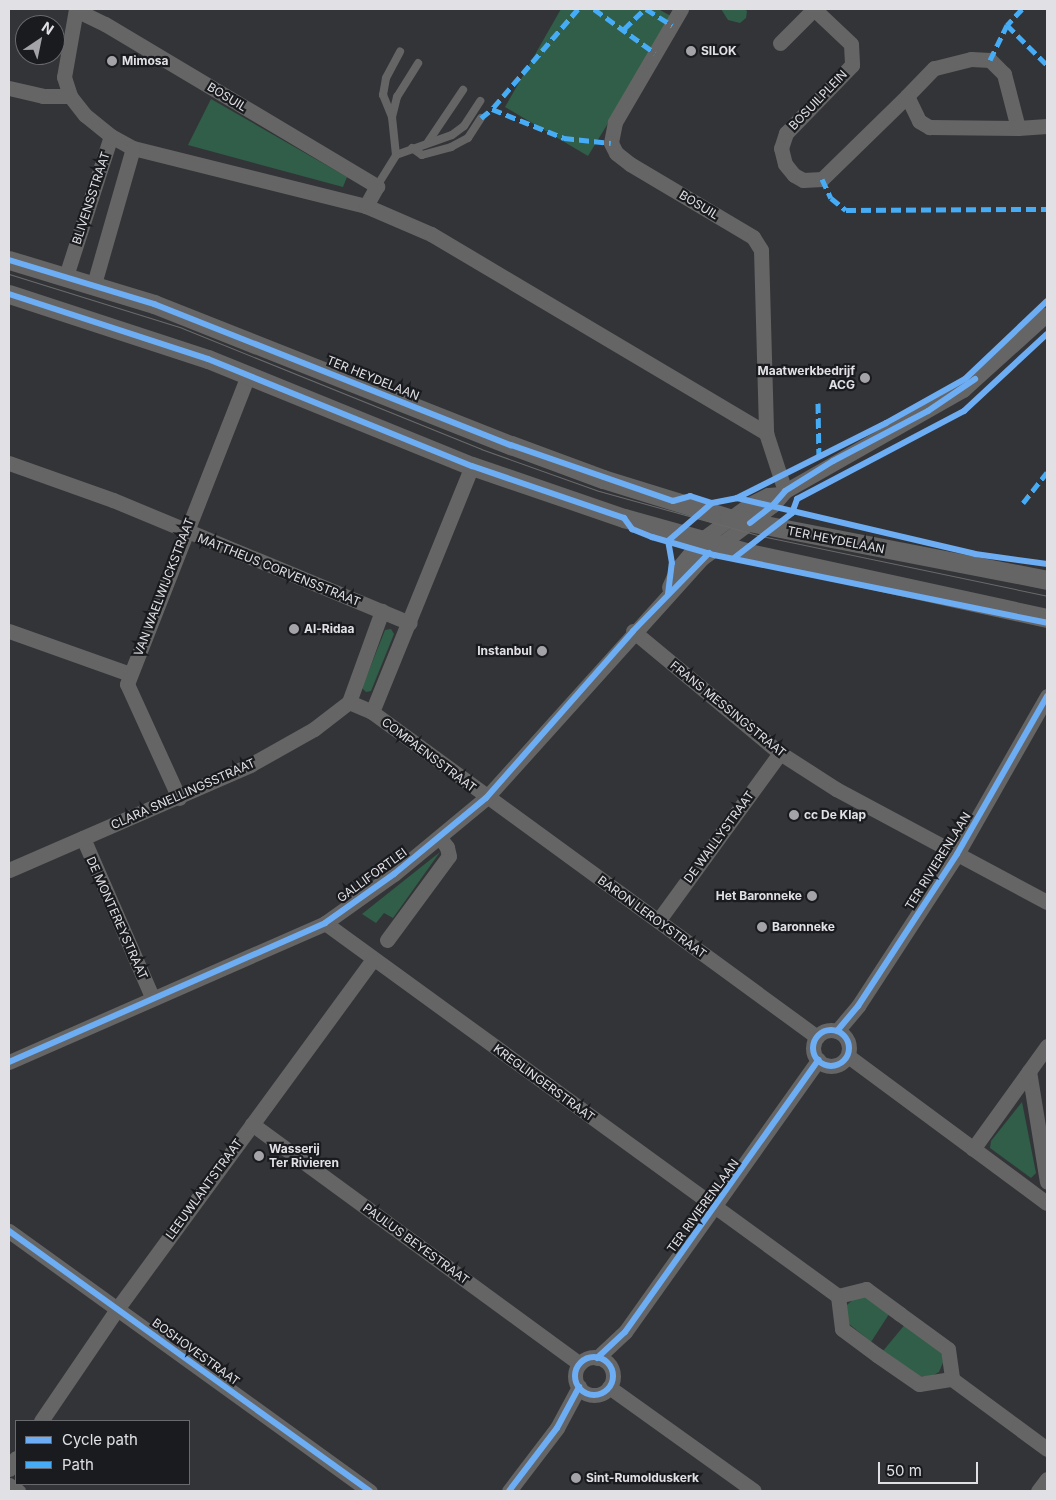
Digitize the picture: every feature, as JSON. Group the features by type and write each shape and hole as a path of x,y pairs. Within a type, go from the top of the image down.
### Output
{"street":[{"name":"BOSUIL","path":"681,9 615,122 611,143 616,152 630,164 752,237 761,250 766,433 783,493"},
{"name":"BOSUILPLEIN","path":"780,43 814,9 851,44 852,65 782,141 785,164 794,175 803,180 822,179 934,68 971,59 990,60 1004,74 1018,128"},
{"name":"BOSUIL","path":"76,10 106,24 377,186"},
{"path":"76,10 64,77 70,96 85,115 111,136"},
{"path":"9,88 43,96 70,96"},
{"path":"907,96 919,121 929,127 1018,128 1047,126"},
{"name":"BLIVENSSTRAAT","path":"66,276 111,136 133,148 94,284"},
{"path":"133,148 366,206 431,234 766,433"},
{"path":"366,206 377,186"},
{"name":"TER HEYDELAAN","path":"9,260 94,284 241,337 537,455 729,518 1047,580"},
{"path":"9,294 142,336 248,375 472,466 556,496 720,545 1047,618"},
{"name":"GALLIFORTLEI","path":"9,1062 152,997 325,923 440,838 486,798 633,631 701,559 773,505 783,493 963,390 1047,314"},
{"name":"VAN WAELWIJCKSTRAAT","path":"178,798 127,684 248,375"},
{"name":"MATTHEUS CORVENSSTRAAT","path":"9,463 104,497 185,532 410,623"},
{"path":"382,611 349,702 372,712 410,623 472,466"},
{"name":"GALLIFORTLEI","path":"668,594 673,575 701,540 729,518 768,495 783,493"},
{"name":"FRANS MESSINGSTRAAT","path":"633,631 780,753 836,789 1047,902"},
{"path":"9,632 130,674"},
{"name":"TER RIVIERENLAAN","path":"842,1034 858,1006 958,854 1047,696"},
{"name":"CLARA SNELLINGSSTRAAT","path":"9,870 250,765 299,737 349,702"},
{"name":"COMPAENSSTRAAT","path":"372,712 486,798"},
{"name":"DE WAILLYSTRAAT","path":"658,921 780,753"},
{"name":"BARON LEROYSTRAAT","path":"486,798 817,1037"},
{"name":"DE MONTEREYSTRAAT","path":"83,838 152,997"},
{"path":"387,940 448,856 447,847 440,838"},
{"path":"325,923 372,960"},
{"name":"LEEUWLANTSTRAAT","path":"42,1420 117,1309 372,960"},
{"name":"KREGLINGERSTRAAT","path":"372,960 716,1206 838,1296"},
{"path":"826,1031 842,1034 849,1047 848,1056 838,1065 821,1063 813,1046 817,1037 826,1031"},
{"path":"973,1148 1047,1046"},
{"path":"848,1056 1047,1203"},
{"name":"TER RIVIERENLAAN","path":"597,1358 625,1332 821,1063"},
{"path":"1029,1071 1047,1182"},
{"name":"PAULUS BEYESTRAAT","path":"252,1124 580,1364"},
{"name":"BOSHOVESTRAAT","path":"9,1231 370,1491"},
{"path":"952,1379 948,1349 908,1319 866,1289 838,1296 842,1329 867,1348 919,1384 952,1379 1047,1449"},
{"name":"TER RIVIERENLAAN","path":"611,1369 625,1332"},
{"path":"585,1391 576,1371 580,1364 597,1358 611,1369 609,1387"},
{"path":"509,1491 585,1391 609,1387 754,1491"},
{"path":"1038,1491 1047,1478"},
{"path":"9,1485 18,1491"}],"lane":[{"path":"392,117 382,94 386,78 400,52"},
{"path":"396,155 392,117 396,97 418,63"},
{"path":"428,142 463,90"},
{"path":"377,186 396,155 428,142 438,142 464,126 480,101"},
{"path":"412,148 422,155 452,147 468,138 482,118"}],"green space":[{"path":"561,9 658,9 673,17 588,156 505,107"},
{"path":"721,9 744,9 747,11 746,18 740,23 728,20"},
{"path":"211,99 347,177 343,187 188,145"},
{"path":"391,629 394,634 371,691 366,692 362,688 385,630"},
{"path":"440,852 393,918 384,913 376,923 362,914"},
{"path":"1022,1102 1036,1173 1031,1178 990,1148 991,1141"},
{"path":"856,1297 871,1297 891,1311 871,1342 843,1319 847,1305"},
{"path":"907,1322 939,1347 944,1360 939,1372 930,1377 919,1376 883,1351"}],"tram line":[{"path":"9,274 182,328 481,449 599,491 761,536 1047,596"}],"marked path":[{"path":"578,9 492,109 564,138 611,143"},
{"path":"594,9 655,53"},
{"path":"624,29 645,9"},
{"path":"646,9 672,25"},
{"path":"1022,9 1007,25 1047,65"},
{"path":"990,60 1007,25"},
{"path":"481,118 492,109"},
{"path":"822,179 831,198 846,210 1047,209"},
{"path":"818,403 819,458"},
{"path":"1023,503 1047,472"}],"cycle path":[{"path":"9,260 154,304 511,445 673,501 690,496 712,503 737,498 975,554 1047,564"},
{"path":"9,294 208,359 472,466 624,518 632,529 652,537 714,555 1047,623"},
{"path":"737,498 886,423 965,379 1047,301"},
{"path":"734,558 792,513 797,499 964,411 1047,334"},
{"path":"750,523 773,505 785,491 833,461 928,411 975,379"},
{"path":"668,594 672,563 668,541 712,503"},
{"path":"9,1062 325,923 394,874 486,798 633,631 709,553"},
{"path":"837,1031 858,1006 957,854 1047,696"},
{"path":"831,1030 838,1031 844,1035 848,1041 849,1048 848,1055 844,1061 838,1065 831,1066 824,1065 818,1061 814,1055 813,1048 814,1041 818,1035 824,1031 831,1030"},
{"path":"597,1358 625,1332 818,1060"},
{"path":"9,1231 370,1491"},
{"path":"594,1357 607,1363 613,1376 607,1389 594,1395 581,1389 575,1376 581,1363 594,1357"},
{"path":"509,1491 557,1428 579,1387"}],"place":[{"name":"SILOK","path":"691,51"},
{"name":"Mimosa","path":"112,61"},
{"name":"Maatwerkbedrijf ACG","path":"865,378"},
{"name":"Al-Ridaa","path":"294,629"},
{"name":"Instanbul","path":"542,651"},
{"name":"cc De Klap","path":"794,815"},
{"name":"Het Baronneke","path":"812,896"},
{"name":"Baronneke","path":"762,927"},
{"name":"Wasserij Ter Rivieren","path":"259,1156"},
{"name":"Sint-Rumolduskerk","path":"576,1478"}]}
